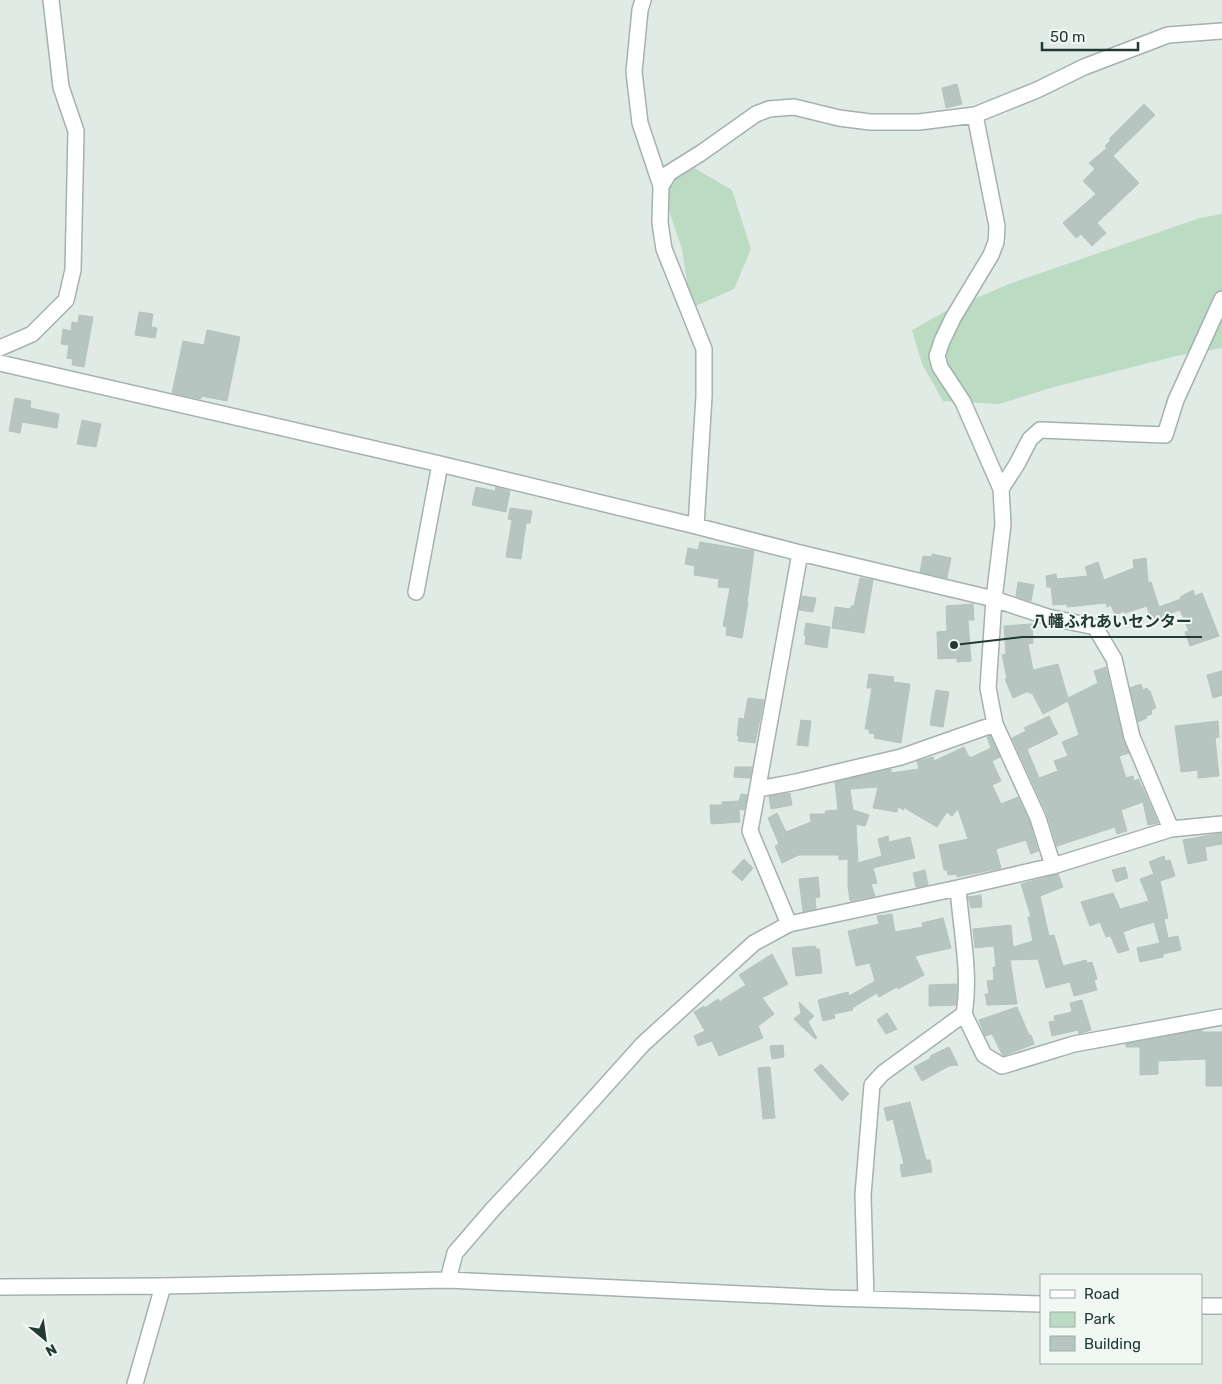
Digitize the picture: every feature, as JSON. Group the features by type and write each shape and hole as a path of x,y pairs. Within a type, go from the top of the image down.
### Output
{"street":[{"path":"0,348 32,334 66,300 73,270 76,131 61,87 50,0"},
{"path":"643,0 640,10 634,72 640,123 661,186 660,223 664,248 704,348 704,396 696,526"},
{"path":"661,186 669,173 756,114 769,109 794,108 870,122 919,122 975,115 1037,90 1084,67 1168,35 1222,31"},
{"path":"975,115 997,226 996,242 991,255 953,318 937,356 940,367 963,402 1001,489 1003,524 994,598 988,688 995,724 1038,818 1053,866"},
{"path":"1001,489 1030,439 1040,430 1164,435 1176,400 1222,299"},
{"path":"0,363 440,464 800,553 994,598 1048,616 1095,627 1114,659 1132,738 1172,829"},
{"path":"416,592 440,464"},
{"path":"790,924 750,831 800,553"},
{"path":"758,789 901,757 995,724"},
{"path":"448,1280 455,1253 493,1209 643,1044 754,943 790,924 1053,866 1172,829 1222,824"},
{"path":"958,888 967,995 964,1014 984,1054 1002,1066 1074,1044 1222,1017"},
{"path":"866,1299 863,1196 872,1085 883,1074 964,1014"},
{"path":"0,1287 163,1286 448,1280 866,1299 1040,1304"},
{"path":"135,1384 163,1286"},
{"path":"1202,1306 1222,1306"}],"green space":[{"path":"694,168 732,190 751,249 734,289 691,308 682,249 661,187"},
{"path":"1222,214 1222,348 1176,356 1054,387 999,404 943,401 922,364 912,330 946,311 1009,284 1200,218"}],"building":[{"path":"957,84 962,104 946,108 942,88"},
{"path":"1144,104 1155,115 1113,156 1139,183 1097,223 1106,233 1092,246 1081,234 1076,238 1063,223 1096,194 1083,181 1095,169 1089,163 1107,148 1105,146 1111,140 1109,139"},
{"path":"139,312 153,314 151,327 157,328 155,338 135,335"},
{"path":"79,315 93,317 84,367 72,365 73,359 67,358 69,345 61,344 63,329 71,331 72,322 78,323"},
{"path":"207,330 240,337 227,401 201,396 201,399 172,393 183,341 204,345"},
{"path":"15,398 31,401 30,408 59,414 57,428 22,422 20,433 9,431"},
{"path":"82,420 101,424 96,447 77,444"},
{"path":"476,487 495,491 496,487 510,491 506,512 472,505"},
{"path":"510,508 532,511 530,523 526,523 521,559 506,557 512,520 508,519"},
{"path":"700,542 754,551 742,638 726,635 727,627 723,626 730,588 718,587 719,579 694,575 695,566 685,564 688,548 698,550"},
{"path":"932,554 951,558 947,578 920,572 923,556 932,557"},
{"path":"1146,558 1148,582 1151,582 1159,607 1181,599 1180,597 1193,590 1195,596 1202,593 1219,636 1190,646 1185,632 1189,631 1180,610 1151,621 1147,606 1115,615 1111,605 1107,607 1106,603 1067,607 1067,604 1053,605 1051,587 1047,587 1046,576 1056,574 1057,579 1088,576 1085,567 1098,562 1104,580 1134,568 1133,560"},
{"path":"860,578 873,580 864,633 832,628 835,607 851,609 851,606 854,606"},
{"path":"1018,582 1034,585 1031,601 1016,596"},
{"path":"802,596 816,598 813,612 799,610"},
{"path":"973,604 974,620 968,620 971,661 957,662 957,658 938,659 937,632 947,631 946,606"},
{"path":"806,623 830,627 827,648 805,644"},
{"path":"1032,624 1033,643 1028,644 1033,670 1058,664 1068,698 1098,683 1094,671 1106,667 1123,739 1129,753 1119,756 1126,778 1133,776 1134,781 1139,779 1158,823 1148,825 1143,802 1121,810 1127,831 1117,834 1115,827 1057,846 1047,814 1012,738 1026,731 1024,728 1049,716 1058,734 1027,749 1039,778 1058,771 1054,761 1068,756 1062,742 1079,735 1068,701 1043,714 1032,693 1029,693 1029,691 1013,698 1005,679 1007,678 1002,655 1006,654 1004,626"},
{"path":"1222,671 1222,695 1213,698 1207,675"},
{"path":"869,674 894,677 893,682 910,684 901,743 874,738 875,734 869,733 869,729 865,729 872,688 867,688"},
{"path":"1141,684 1143,690 1147,688 1150,691 1156,708 1151,710 1152,714 1146,716 1147,718 1138,722 1130,688"},
{"path":"936,690 949,692 943,727 930,725"},
{"path":"748,698 764,700 755,743 738,741 739,736 737,736 739,718 744,719"},
{"path":"801,720 811,721 808,746 797,745"},
{"path":"1218,721 1219,737 1215,738 1219,776 1198,778 1198,770 1181,772 1175,726"},
{"path":"990,736 1000,757 992,761 1001,781 992,785 1001,804 1018,797 1029,821 1038,851 1031,854 1026,840 996,849 1001,868 957,877 957,874 948,875 947,870 944,870 939,845 968,839 958,809 952,816 947,812 937,827 903,807 904,810 898,807 897,812 873,808 878,787 850,789 853,810 869,815 865,826 856,824 858,863 882,856 878,839 888,836 889,842 910,837 915,858 873,868 877,883 871,884 875,896 850,901 848,859 839,860 839,855 799,855 782,863 775,846 779,844 768,818 777,813 786,832 811,822 810,814 826,814 825,811 838,810 835,782 891,769 891,773 919,769 917,761 933,757 934,761 964,747 969,757 972,757 991,748 987,737"},
{"path":"735,767 752,767 750,778 734,777"},
{"path":"790,793 792,805 771,809 769,796"},
{"path":"741,794 747,795 744,810 739,809 740,822 711,824 710,805 722,805 722,802 738,801 738,803"},
{"path":"1222,833 1222,844 1205,847 1207,860 1188,864 1183,840"},
{"path":"1164,856 1165,861 1170,860 1175,876 1160,881 1168,918 1164,919 1168,938 1178,936 1181,950 1163,954 1163,957 1140,962 1137,948 1160,943 1154,922 1123,932 1129,950 1118,953 1111,937 1106,937 1100,922 1090,926 1081,902 1113,893 1120,909 1149,901 1140,879 1154,874 1149,862"},
{"path":"744,859 753,868 742,881 732,872"},
{"path":"1125,867 1128,878 1116,882 1112,870"},
{"path":"925,870 928,885 916,887 913,873"},
{"path":"1058,874 1063,887 1040,896 1049,936 1054,935 1063,966 1086,960 1087,963 1092,962 1097,979 1094,980 1097,990 1074,996 1070,982 1046,988 1038,959 1010,960 1017,1004 987,1005 985,994 989,994 987,981 994,980 993,967 996,967 994,946 975,948 973,929 1011,925 1013,947 1033,941 1028,917 1031,917 1021,884"},
{"path":"818,877 820,897 815,898 816,909 803,912 799,879"},
{"path":"981,895 982,907 971,908 968,897"},
{"path":"892,914 895,932 923,927 922,923 943,918 951,948 915,956 924,975 879,997 877,993 852,1008 853,1010 834,1014 835,1018 823,1021 818,1000 848,992 849,996 875,981 870,963 856,966 848,931 879,924 877,916"},
{"path":"815,946 816,949 819,949 822,973 796,976 792,948"},
{"path":"772,954 788,984 762,998 774,1014 758,1026 763,1038 719,1056 712,1041 698,1046 694,1036 705,1031 694,1012 704,1006 705,1008 718,999 720,1002 746,985 739,975"},
{"path":"957,984 956,1005 929,1006 929,985"},
{"path":"1082,1000 1091,1030 1079,1034 1078,1030 1052,1036 1049,1022 1055,1021 1054,1016 1072,1012 1070,1003"},
{"path":"799,1002 814,1016 808,1022 817,1038 815,1039 794,1019 801,1013"},
{"path":"1017,1007 1034,1044 1003,1056 992,1034 985,1036 979,1020"},
{"path":"887,1013 897,1029 886,1034 877,1020"},
{"path":"1202,1030 1202,1032 1222,1032 1222,1086 1206,1086 1206,1059 1158,1061 1158,1074 1140,1075 1140,1047 1126,1047 1126,1044"},
{"path":"783,1045 784,1057 772,1059 770,1046"},
{"path":"949,1047 958,1065 949,1066 922,1081 914,1067 931,1058 930,1056"},
{"path":"821,1064 849,1094 842,1101 814,1070"},
{"path":"770,1067 775,1118 763,1119 758,1068"},
{"path":"910,1102 926,1160 930,1160 932,1172 902,1177 900,1165 904,1164 893,1119 887,1121 884,1108"}],"place":[{"name":"八幡ふれあいセンター","path":"954,645"}]}
